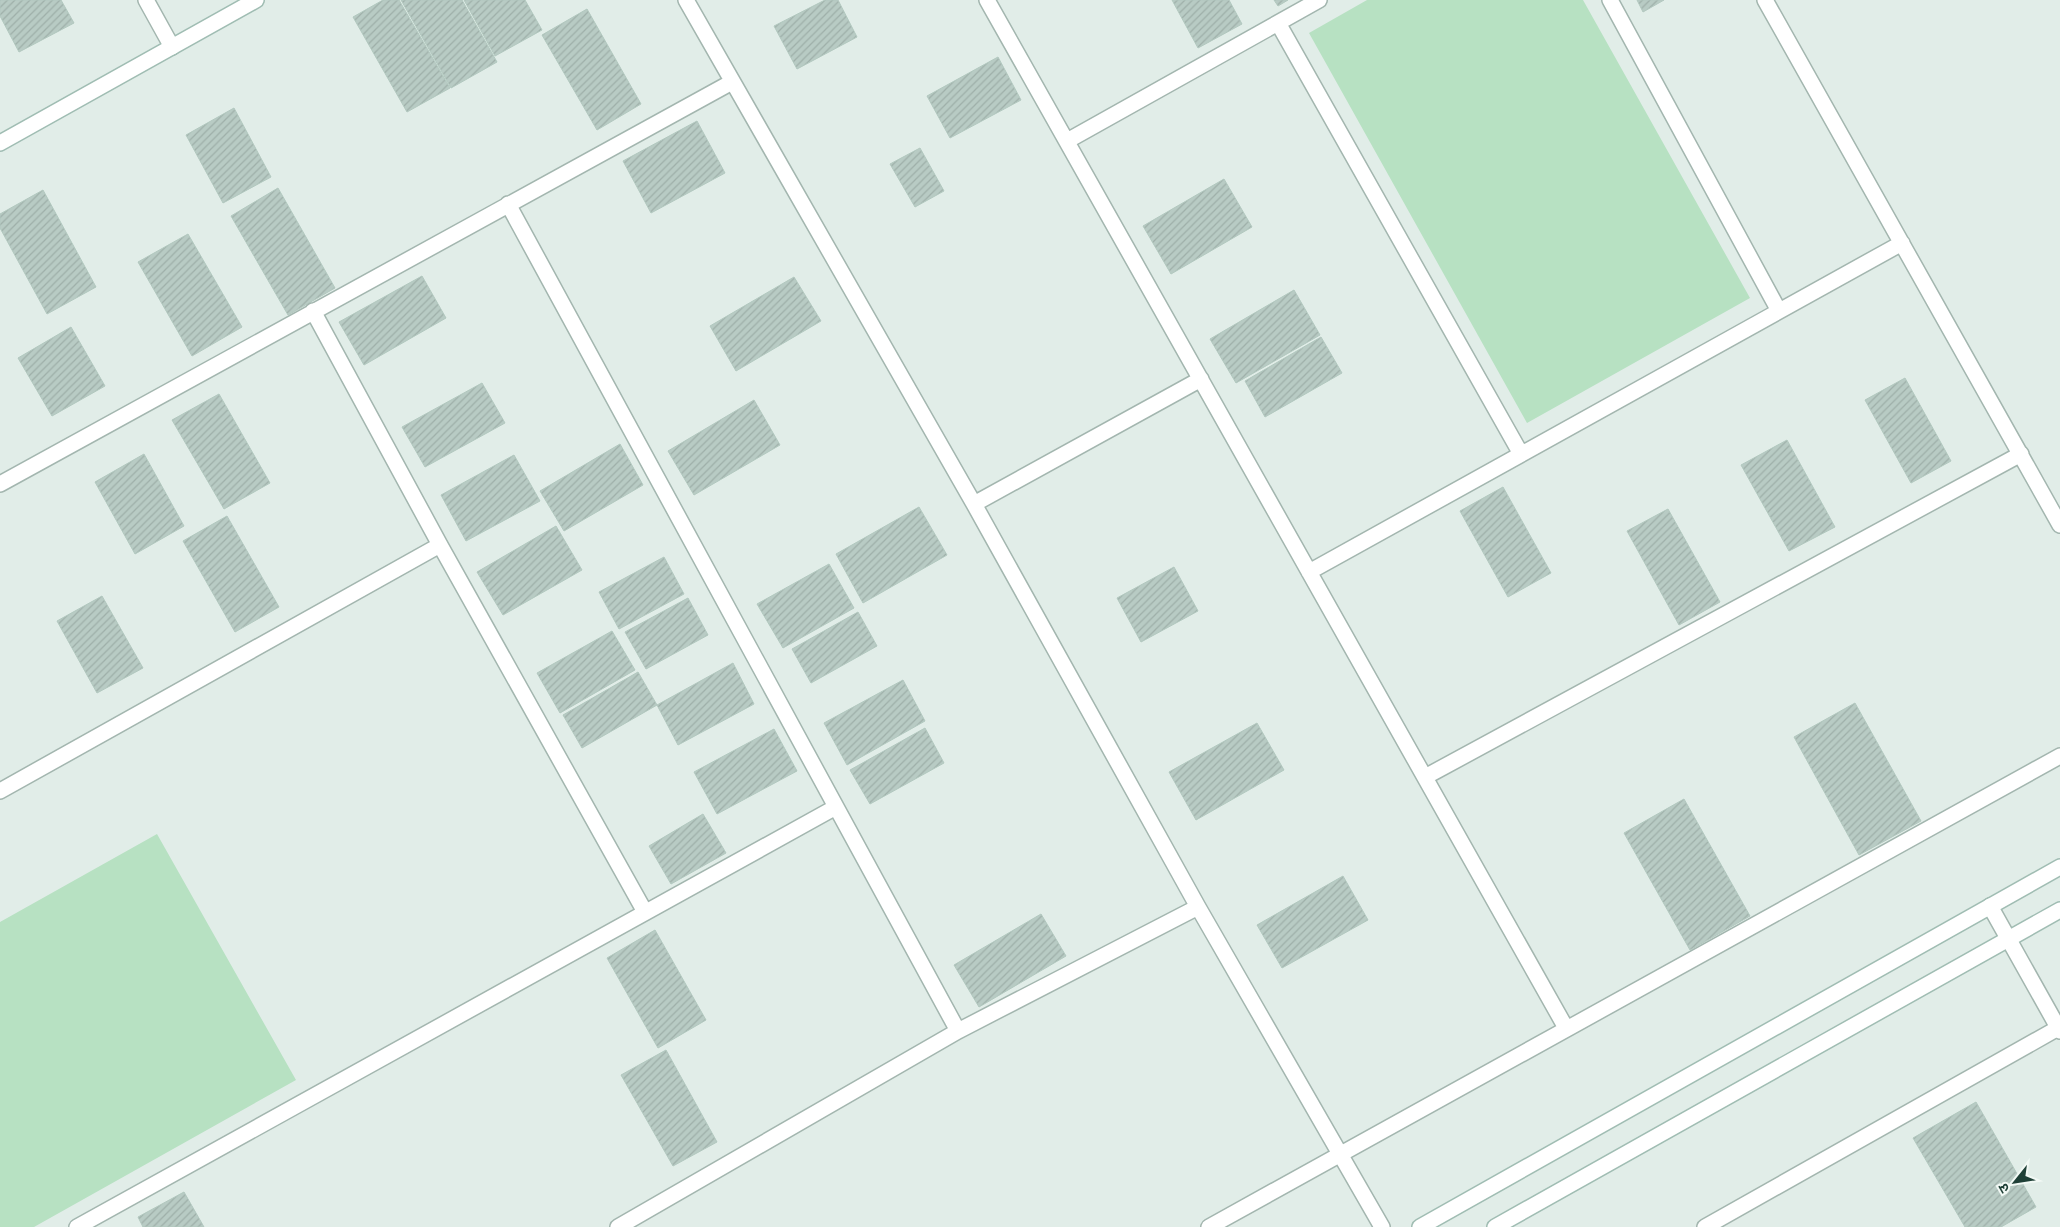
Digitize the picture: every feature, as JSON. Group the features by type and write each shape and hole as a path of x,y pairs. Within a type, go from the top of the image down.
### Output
{"street":[{"path":"146,0 172,47"},
{"path":"0,143 256,0"},
{"path":"686,0 974,504 1198,907 1382,1227"},
{"path":"987,0 1566,1028"},
{"path":"1066,141 1319,0"},
{"path":"1610,0 1779,311"},
{"path":"1765,0 2060,525"},
{"path":"1278,23 1521,454"},
{"path":"0,484 732,82"},
{"path":"508,204 958,1031"},
{"path":"1309,572 1902,243"},
{"path":"313,311 440,545 645,912"},
{"path":"974,504 1201,379"},
{"path":"1425,777 2021,454"},
{"path":"0,791 440,545"},
{"path":"1209,1227 2060,756"},
{"path":"77,1227 836,807"},
{"path":"1420,1227 2060,866"},
{"path":"1705,1227 2059,1029 1990,906"},
{"path":"618,1227 958,1031 1198,907"},
{"path":"1495,1227 2060,910"}],"green space":[{"path":"1367,0 1583,0 1750,298 1527,423 1309,33"},
{"path":"157,834 296,1080 34,1227 0,1227 0,922"}],"building":[{"path":"0,0 61,0 74,23 19,52 0,16"},
{"path":"383,0 399,0 450,88 407,112 353,17"},
{"path":"401,0 462,0 497,62 451,88"},
{"path":"464,0 525,0 542,30 495,56"},
{"path":"825,0 838,0 857,37 797,69 774,26"},
{"path":"1172,0 1229,0 1242,24 1198,48"},
{"path":"1274,0 1288,0 1278,6"},
{"path":"1637,0 1664,0 1643,12"},
{"path":"587,9 641,104 597,130 542,35"},
{"path":"998,57 1021,100 950,138 927,96"},
{"path":"234,108 271,177 223,203 186,135"},
{"path":"697,121 725,173 651,213 623,161"},
{"path":"920,148 944,191 915,207 890,164"},
{"path":"1224,179 1252,227 1171,274 1143,226"},
{"path":"278,188 335,288 288,315 231,216"},
{"path":"43,190 96,287 47,314 0,228 0,214"},
{"path":"188,234 242,327 192,356 138,262"},
{"path":"422,276 446,318 364,365 339,322"},
{"path":"794,277 821,321 736,371 710,326"},
{"path":"1294,290 1320,335 1236,383 1210,339"},
{"path":"71,327 105,386 52,416 18,358"},
{"path":"1321,337 1342,373 1265,417 1245,381"},
{"path":"1905,378 1951,461 1911,483 1865,400"},
{"path":"482,383 505,423 425,467 402,427"},
{"path":"219,394 270,483 224,509 172,420"},
{"path":"754,400 780,445 694,495 668,451"},
{"path":"1787,440 1835,527 1789,551 1741,465"},
{"path":"620,444 643,485 564,531 540,491"},
{"path":"144,454 184,526 135,554 95,482"},
{"path":"514,455 540,501 466,541 441,495"},
{"path":"1503,487 1551,573 1508,597 1460,511"},
{"path":"919,507 947,555 863,603 836,554"},
{"path":"1668,509 1720,602 1679,625 1627,531"},
{"path":"227,516 279,607 235,632 183,541"},
{"path":"556,526 582,570 503,615 477,572"},
{"path":"664,557 684,594 619,629 599,592"},
{"path":"829,564 854,608 783,648 757,604"},
{"path":"1174,567 1198,611 1141,642 1117,598"},
{"path":"102,596 143,668 97,693 57,621"},
{"path":"688,598 708,635 646,669 625,632"},
{"path":"858,612 877,646 811,683 792,649"},
{"path":"612,631 635,670 560,713 537,673"},
{"path":"733,663 754,704 678,745 657,705"},
{"path":"638,672 657,705 582,748 563,715"},
{"path":"903,680 925,721 847,765 824,723"},
{"path":"1855,703 1921,821 1859,855 1794,737"},
{"path":"1257,723 1284,770 1196,820 1169,772"},
{"path":"925,728 944,763 870,804 850,770"},
{"path":"774,729 797,771 717,814 694,772"},
{"path":"1684,799 1750,916 1690,950 1624,833"},
{"path":"703,814 726,853 671,884 649,846"},
{"path":"1343,876 1368,920 1282,968 1257,925"},
{"path":"1041,914 1066,956 979,1007 954,965"},
{"path":"655,930 706,1020 658,1048 607,958"},
{"path":"666,1050 717,1142 673,1166 621,1075"},
{"path":"1976,1102 2036,1207 2001,1227 1965,1227 1913,1138"},
{"path":"184,1192 204,1227 143,1227 138,1217"}]}
